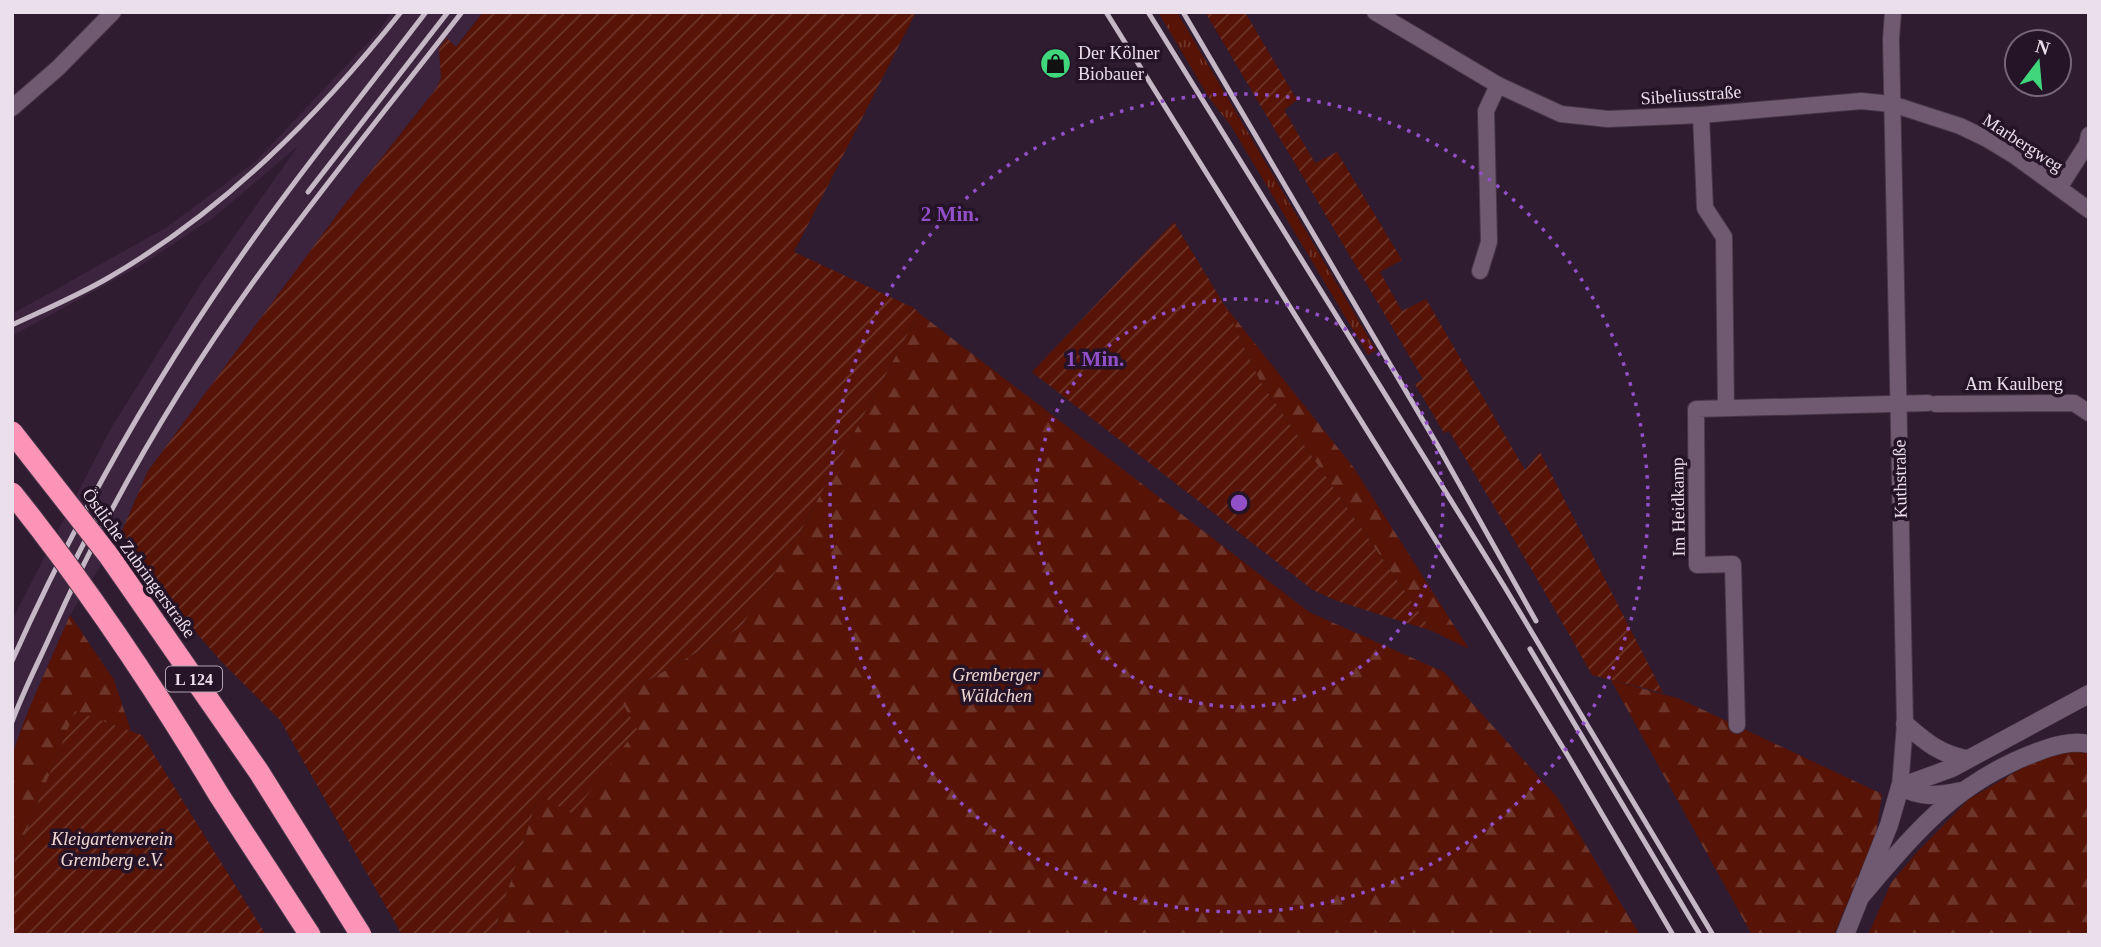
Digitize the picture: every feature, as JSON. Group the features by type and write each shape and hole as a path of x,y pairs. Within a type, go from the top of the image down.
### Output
{"highway":[{"name":"Östliche Zubringerstraße","path":"12,432 109,556 258,772 361,935"},
{"name":"L 124","path":"12,493 79,581 160,697 219,795 310,935"}],"main road":[{"path":"1900,787 1952,768 2089,694"},
{"path":"1905,724 1932,747 1966,760"},
{"path":"1861,896 1922,826 1961,791 2016,760 2057,745 2089,744"},
{"path":"1900,787 1918,795 1961,791"},
{"name":"Kuthstraße","path":"1844,935 1889,825 1900,787"}],"street":[{"path":"12,108 58,68 113,12"},
{"name":"Sibeliusstraße","path":"1375,12 1498,85 1561,114 1608,119 1701,115 1861,101 1892,104"},
{"name":"Kuthstraße","path":"1893,12 1892,104 1905,724 1900,787"},
{"path":"1480,271 1489,242 1486,111 1498,85"},
{"name":"Marbergweg","path":"1892,104 1960,126 1987,139 2089,210"},
{"path":"1701,115 1705,208 1724,237 1726,408"},
{"path":"2059,188 2087,144 2089,135"},
{"name":"Am Kaulberg","path":"1898,404 2074,403 2089,413"},
{"name":"Im Heidkamp","path":"1737,725 1733,564 1697,565 1696,409 1898,404"}],"shaded area":[{"path":"392,12 483,12 456,47 439,48 441,79 436,89 342,208 148,471 121,533 70,615 12,755 12,620 110,430 200,285 298,146 214,217 140,266 12,336 12,314 167,227 256,161 377,33"}],"green space":[{"path":"483,12 916,12 794,252 914,308 919,313 800,532 741,627 619,697 637,729 573,814 541,796 537,800 493,935 402,935 280,720 220,660 150,580 121,533 148,471 342,208 436,89 441,78 439,48 447,38 456,47"},
{"path":"1158,12 1177,12 1376,350 1368,355 1231,126 1208,96"},
{"path":"1205,12 1245,12 1297,100 1284,110 1315,163 1337,152 1402,260 1380,272 1402,311 1426,299 1525,470 1540,452 1663,693 1592,675 1449,431 1444,433 1415,384 1423,379"},
{"path":"1174,222 1225,306 1260,381 1432,631 1337,601 1313,590 1032,372"},
{"path":"1225,306 1354,468 1469,649 1432,631 1260,381"},
{"name":"Gremberger Wäldchen","path":"919,313 1309,612 1444,672 1557,797 1640,935 493,935 537,800 619,697 741,627 800,532"},
{"path":"70,615 114,680 131,731 75,712 12,867 12,755"},
{"path":"1611,680 1680,699 1882,794 1876,834 1834,935 1752,935"},
{"name":"Kleigartenverein Gremberg e.V.","path":"75,711 142,735 266,935 12,935 12,867"},
{"path":"2062,752 2089,752 2089,935 1868,935 1891,883 1969,799 2029,764"}],"railway":[{"path":"12,325 108,278 150,252 230,192 267,159 337,88 401,12"},
{"path":"12,661 87,508 172,360 258,233 426,12"},
{"path":"308,192 448,12"},
{"path":"12,722 95,542 197,365 279,247 462,12"},
{"path":"1106,12 1474,602 1673,935"},
{"path":"1148,12 1504,586 1713,935"},
{"path":"1183,12 1438,446 1536,621"},
{"path":"70,570 102,508"},
{"path":"1530,649 1700,935"}],"place":[{"name":"Der Kölner Biobauer","path":"1055,63"}]}
